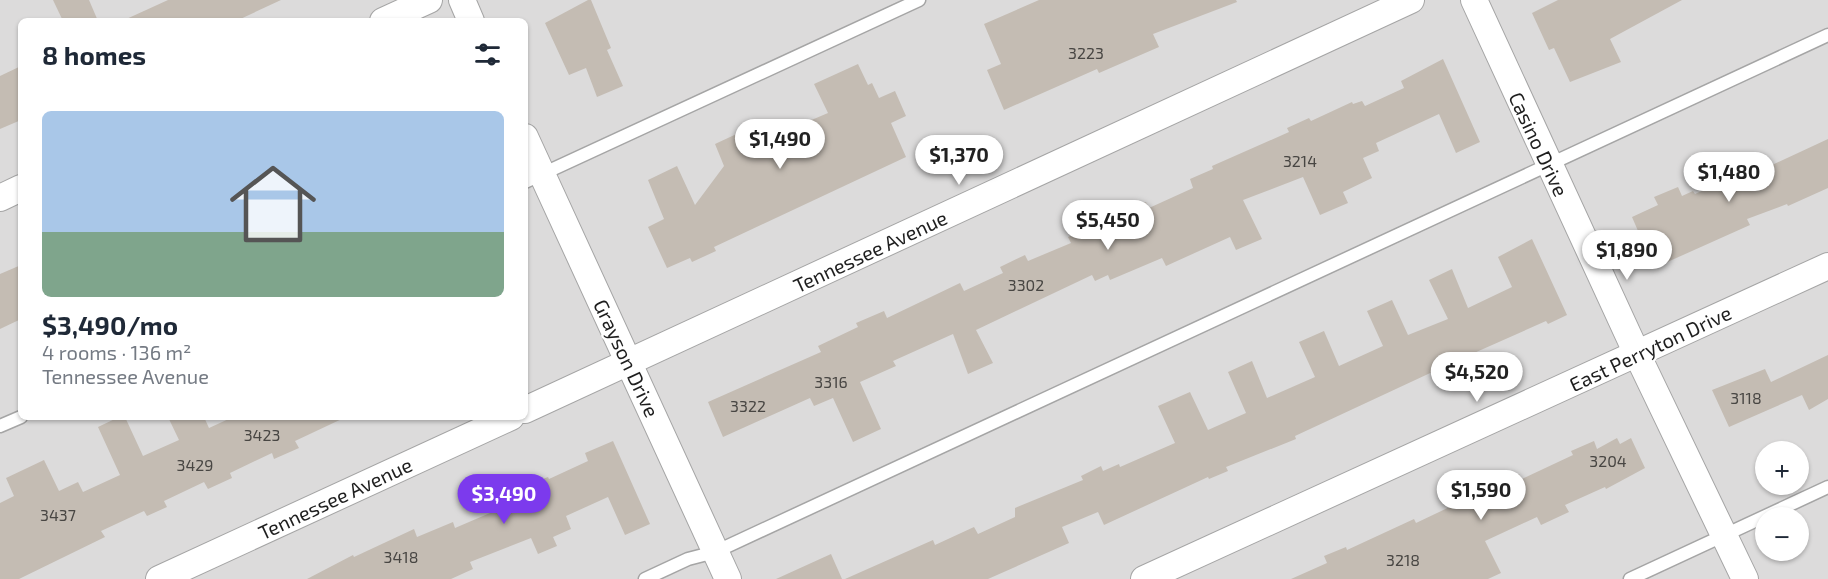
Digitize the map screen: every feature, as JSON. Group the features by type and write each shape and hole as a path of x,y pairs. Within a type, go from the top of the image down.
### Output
{"street":[{"path":"390,18 429,0"},
{"path":"462,0 470,18"},
{"name":"Tennessee Avenue","path":"528,409 1411,0"},
{"name":"Casino Drive","path":"1474,0 1636,354 1745,579"},
{"name":"Grayson Drive","path":"528,151 534,178 629,362 728,579"},
{"path":"0,198 18,189"},
{"name":"East Perryton Drive","path":"1144,579 1828,266"},
{"name":"Tennessee Avenue","path":"159,579 504,420"}],"lane":[{"path":"534,178 919,0"},
{"path":"645,579 688,560 715,552 1548,163 1828,35"},
{"path":"0,426 18,418"},
{"path":"1630,579 1828,487"}],"shaded area":[{"path":"0,0 1828,0 1828,579 0,579"}],"building":[{"path":"53,0 89,0 97,18 62,18"},
{"path":"168,0 281,0 242,18 129,18"},
{"path":"591,0 611,48 607,50 623,86 597,97 586,68 569,75 545,23"},
{"path":"1039,0 1236,0 1237,2 1153,34 1159,47 1099,73 1097,69 1004,110 987,70 1001,64 984,24"},
{"path":"1558,0 1682,0 1610,39 1621,62 1570,82 1554,48 1549,50 1532,13"},
{"path":"1443,59 1480,142 1456,153 1439,114 1376,143 1379,151 1363,158 1372,178 1343,192 1348,203 1320,215 1303,177 1243,200 1262,239 1236,250 1230,237 1166,266 1162,258 1110,280 1108,275 1095,281 1092,275 976,330 993,363 968,374 953,334 893,361 896,366 860,382 881,429 853,442 833,398 814,406 810,398 723,437 708,402 821,352 818,346 858,327 856,323 884,311 887,318 960,283 964,291 1003,273 1000,267 1025,255 1028,261 1071,243 1068,237 1146,202 1149,208 1193,188 1190,179 1213,169 1212,166 1289,132 1287,128 1309,118 1311,121 1352,102 1353,104 1362,101 1365,106 1404,88 1401,81"},
{"path":"858,64 868,85 872,83 879,98 895,91 906,116 891,123 906,157 714,247 716,251 692,262 690,258 667,268 648,227 664,219 648,180 677,166 695,205 724,166 715,144 743,131 750,146 828,113 814,84"},
{"path":"18,67 18,121 0,129 0,76"},
{"path":"1828,139 1828,188 1788,206 1787,204 1747,219 1750,225 1654,268 1632,217 1658,205 1654,197 1678,187 1682,196 1693,191 1695,194 1734,176 1728,163 1747,154 1754,170 1758,168 1759,171"},
{"path":"1532,239 1567,315 1548,324 1546,321 1456,361 1295,436 1296,439 1226,467 1228,471 1209,479 1208,477 1104,525 1098,512 1062,527 1069,543 988,579 845,579 933,540 935,545 974,527 978,534 1015,517 1015,508 1083,480 1081,476 1101,466 1103,471 1119,464 1120,467 1175,443 1158,406 1190,392 1208,430 1246,413 1228,372 1252,361 1267,398 1315,377 1299,342 1324,331 1339,366 1383,346 1367,311 1392,300 1408,335 1448,319 1429,280 1452,269 1468,308 1512,287 1498,257"},
{"path":"18,266 18,320 0,329 0,274"},
{"path":"1828,355 1828,399 1809,410 1802,395 1729,427 1712,390 1765,369 1771,382"},
{"path":"113,420 126,420 143,456 179,440 169,420 205,420 209,428 226,420 340,420 295,441 299,448 274,459 272,453 230,473 232,478 208,489 204,482 164,501 167,507 147,516 144,511 101,531 105,537 19,579 0,579 0,503 14,496 6,478 44,460 59,491 78,482 83,492 120,475 98,427"},
{"path":"1617,438 1620,444 1631,438 1645,468 1606,489 1605,487 1565,505 1569,512 1541,525 1537,517 1485,541 1501,573 1488,579 1291,579 1327,563 1324,556 1346,547 1347,550 1414,519 1416,523 1519,474 1522,479 1573,455 1571,451 1594,441 1597,449"},
{"path":"613,441 650,524 625,535 608,497 566,516 571,529 553,537 557,546 538,554 531,538 470,562 473,569 451,579 307,579 353,555 354,557 414,529 417,537 453,522 455,528 497,510 493,501 511,494 510,491 548,477 549,479 588,461 585,453"},
{"path":"831,554 842,579 776,579"}]}
